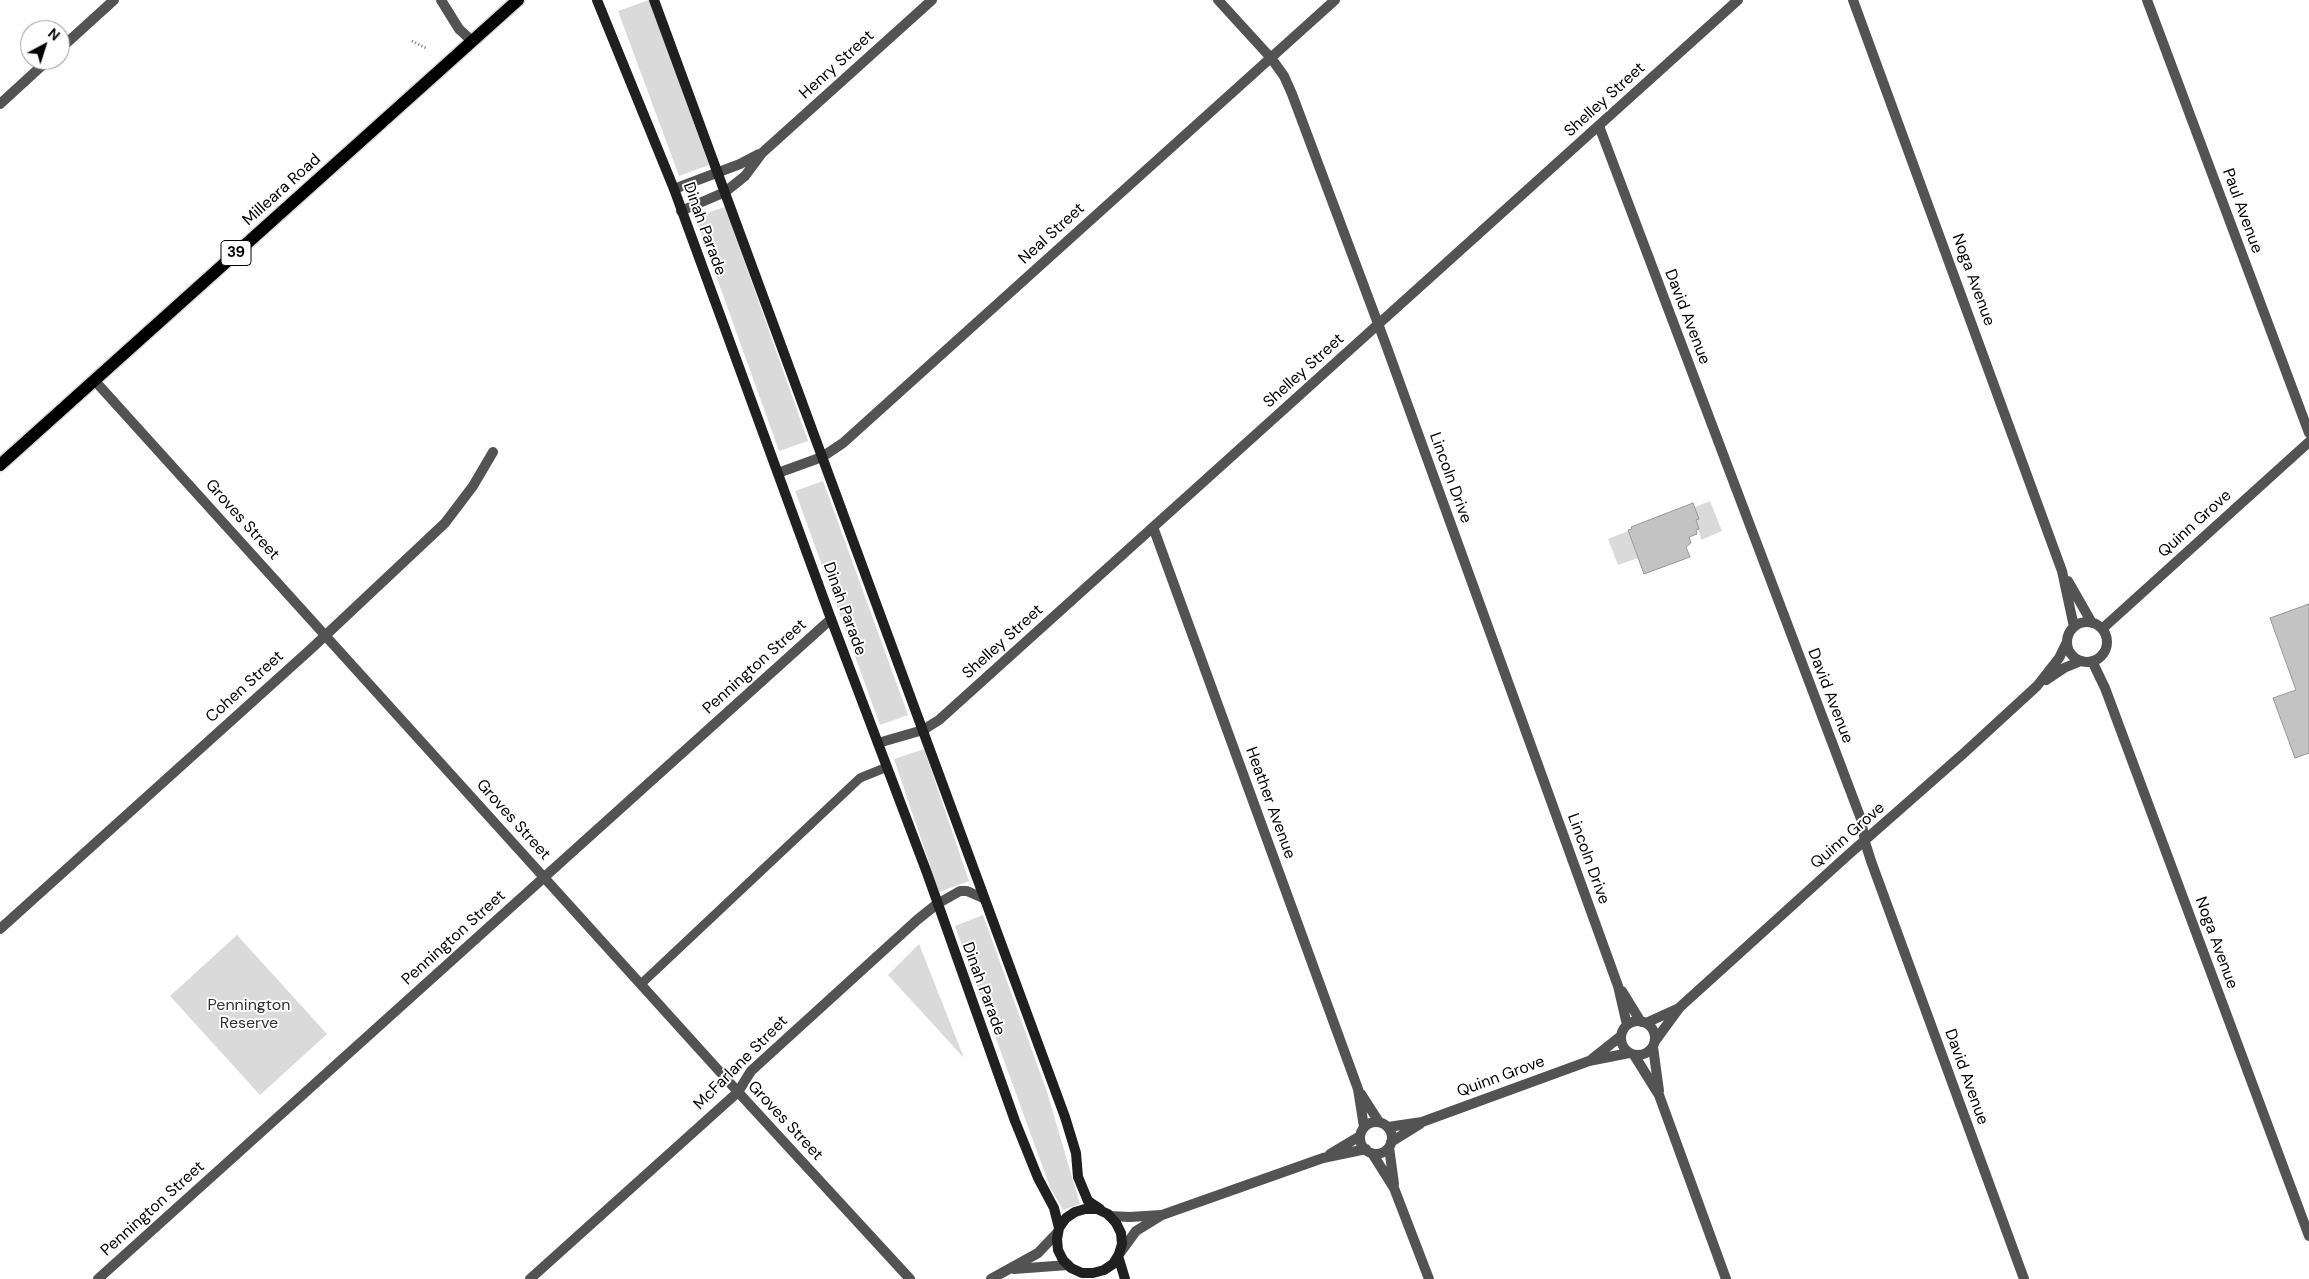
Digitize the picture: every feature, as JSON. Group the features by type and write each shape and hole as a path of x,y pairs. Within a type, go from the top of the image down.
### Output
{"main road":[{"name":"Milleara Road","path":"0,465 518,0"}],"street":[{"path":"70,40 114,0"},
{"path":"441,0 459,29 472,41"},
{"name":"Dinah Parade","path":"597,0 674,189 938,904 1015,1121 1038,1178 1054,1208 1059,1230"},
{"name":"Dinah Parade","path":"654,0 719,172 983,898 1065,1117 1076,1153 1078,1177 1088,1201 1109,1215"},
{"name":"Henry Street","path":"682,211 725,192 745,176 762,153 932,0"},
{"name":"Lincoln Drive","path":"1218,0 1271,58 1284,76 1292,94 1378,324 1618,986 1627,1025"},
{"name":"Neal Street","path":"778,473 822,457 843,443 1335,0"},
{"name":"Shelley Street","path":"878,743 923,730 939,720 1738,0"},
{"name":"Noga Avenue","path":"1853,0 2062,571 2074,627"},
{"name":"Paul Avenue","path":"2147,0 2309,433"},
{"path":"0,104 37,70"},
{"name":"David Avenue","path":"1598,126 1861,818 1865,842 2024,1279"},
{"name":"Henry Street","path":"674,189 740,164 762,153"},
{"name":"Groves Street","path":"95,381 738,1092 910,1279"},
{"name":"Quinn Grove","path":"2102,629 2309,442"},
{"name":"Cohen Street","path":"0,929 326,635 445,523 473,486 492,452"},
{"name":"Heather Avenue","path":"1153,527 1358,1089 1362,1131"},
{"name":"Noga Avenue","path":"2062,571 2092,623"},
{"name":"Pennington Street","path":"98,1279 831,618"},
{"path":"2086,622 2092,623 2102,629 2105,634 2106,648 2099,658 2092,661 2081,661 2072,654 2067,642 2070,632 2074,627 2086,622"},
{"name":"Quinn Grove","path":"1654,1044 1680,1008 2036,686 2058,658 2067,642"},
{"name":"Quinn Grove","path":"2036,686 2064,668 2081,661"},
{"name":"Noga Avenue","path":"2092,661 2105,688 2309,1236"},
{"name":"McFarlane Street","path":"530,1279 738,1092 750,1071 917,920 938,904 960,891 967,891 983,898"},
{"name":"Lincoln Drive","path":"1618,986 1644,1022"},
{"name":"Quinn Grove","path":"1644,1022 1680,1008"},
{"path":"1659,1095 1653,1030 1644,1022 1627,1025 1621,1036 1623,1046 1632,1054 1659,1095 1726,1279"},
{"name":"Quinn Grove","path":"1589,1061 1621,1036"},
{"path":"1632,1054 1645,1054 1654,1044"},
{"name":"Quinn Grove","path":"1390,1145 1422,1122 1589,1061 1632,1054"},
{"name":"Heather Avenue","path":"1358,1089 1383,1125"},
{"path":"1323,1158 1373,1122 1383,1125 1391,1134 1390,1145 1394,1188"},
{"name":"Quinn Grove","path":"1383,1125 1422,1122"},
{"path":"1362,1131 1362,1146 1369,1151 1394,1188 1429,1279"},
{"path":"1011,1270 1070,1267 1082,1273 1093,1274 1108,1267 1136,1231 1162,1215 1323,1158 1369,1151 1381,1152 1390,1145"},
{"path":"991,1279 1011,1270 1038,1253 1070,1215 1085,1209 1097,1209 1109,1215 1130,1217 1162,1215"},
{"path":"1109,1215 1121,1233 1122,1244 1119,1255 1125,1279"},
{"path":"1059,1230 1058,1250 1081,1279"}],"lane":[{"path":"641,984 860,778 887,767"}],"path":[{"path":"412,41 426,48"}],"green space":[{"path":"649,0 709,165 679,176 618,11"},
{"path":"725,207 808,441 779,451 695,217"},
{"path":"823,481 908,715 880,725 795,491"},
{"path":"1710,501 1722,531 1701,540 1696,520 1699,519 1695,507"},
{"path":"1628,531 1638,558 1618,565 1608,539"},
{"path":"924,749 969,881 939,892 894,759"},
{"path":"983,915 1047,1092 1080,1204 1063,1210 1050,1187 955,926"},
{"name":"Pennington Reserve","path":"237,935 327,1034 260,1095 170,996"},
{"path":"919,944 964,1058 888,975"}],"building":[{"path":"1693,503 1699,519 1696,520 1699,529 1696,530 1697,534 1689,537 1691,543 1686,547 1690,557 1644,574 1628,530 1632,529 1631,527"},
{"path":"2309,604 2309,753 2295,758 2273,698 2296,690 2270,618"}]}
